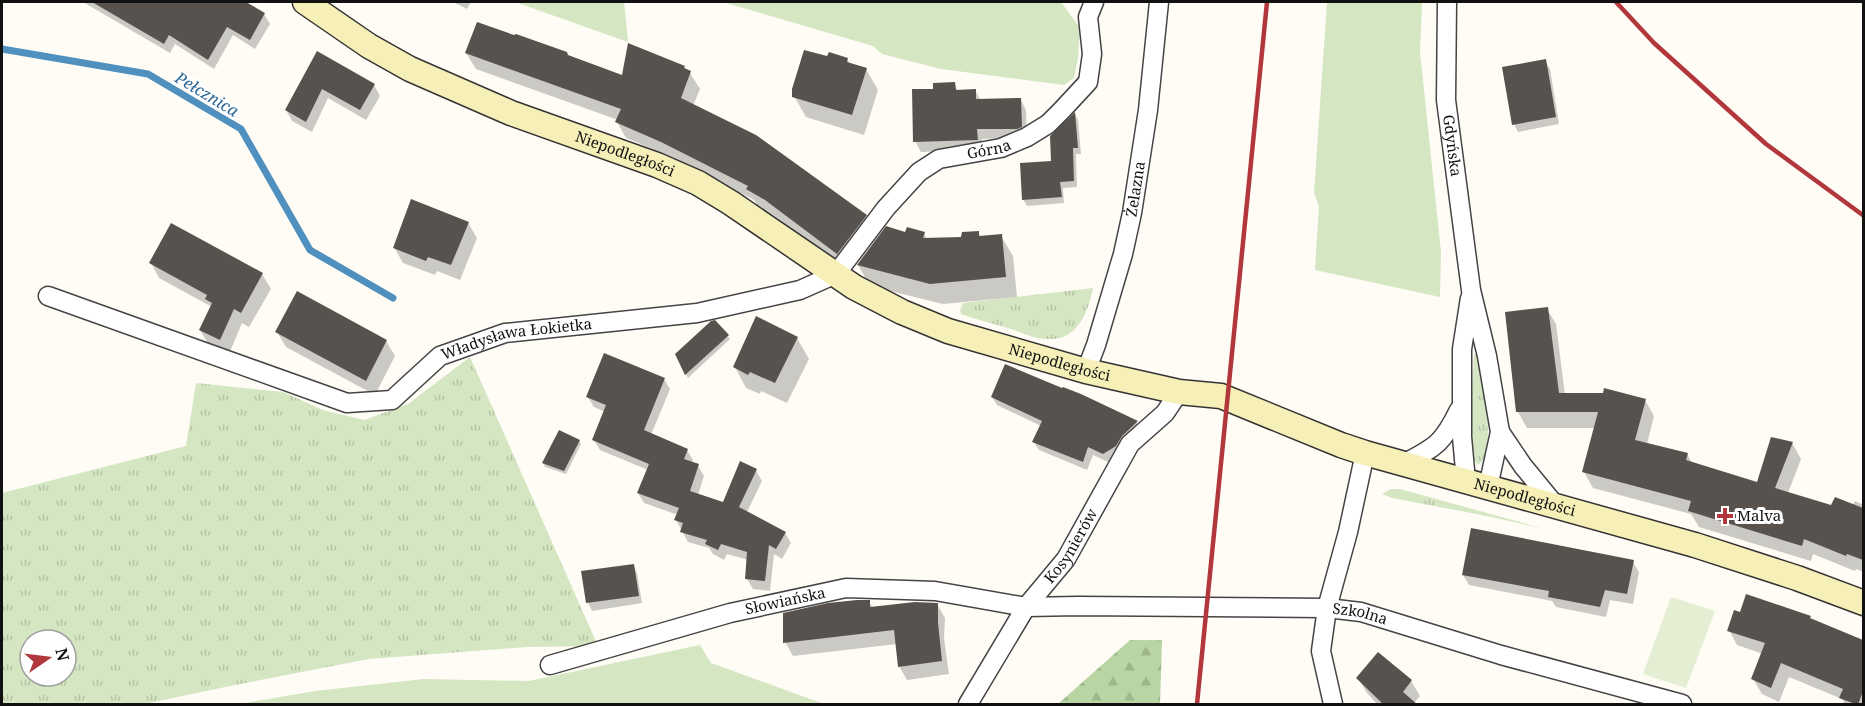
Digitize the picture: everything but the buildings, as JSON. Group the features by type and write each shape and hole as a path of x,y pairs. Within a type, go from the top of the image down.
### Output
{"main road":[{"name":"Niepodległości","path":"305,2 369,46 410,69 512,112 657,165 698,183 854,287 902,312 948,331 1086,371 1179,392 1221,396 1332,442 1365,453 1695,545 1797,578 1863,603"}],"street":[{"name":"Górna","path":"836,274 886,208 919,172 939,159 1001,148 1027,137 1048,124 1062,110 1088,82 1092,54 1088,17 1094,2"},
{"name":"Żelazna","path":"1086,371 1123,254 1132,213 1149,110 1159,2"},
{"name":"Gdyńska","path":"1447,2 1446,100 1471,290 1487,356 1500,432 1523,466 1555,505"},
{"name":"Władysława Łokietka","path":"48,296 347,403 392,400 440,356 505,333 697,313 800,290 836,274"},
{"name":"Gdyńska","path":"1471,290 1462,349 1461,406 1463,460 1477,484"},
{"name":"Kosynierów","path":"968,705 1026,607 1066,559 1131,444 1165,413 1179,392"},
{"name":"Gdyńska","path":"1405,463 1434,448 1449,430 1461,406"},
{"name":"Gdyńska","path":"1477,484 1500,432"},
{"path":"1333,705 1322,651 1327,608 1348,532 1365,453"},
{"name":"Słowiańska","path":"550,665 730,613 846,588 935,591 1026,607"},
{"name":"Szkolna","path":"1026,607 1327,608 1361,612 1501,655 1682,705"}],"green space":[{"path":"515,2 624,2 628,42"},
{"path":"723,2 1061,2 1080,28 1078,58 1074,78 1064,85 941,69 882,54 873,46"},
{"path":"1327,2 1422,2 1420,52 1441,252 1440,297 1315,270 1319,206 1314,193"},
{"path":"1093,288 1080,324 1067,335 1058,338 1034,337 961,314 960,310 963,303"},
{"path":"1474,354 1478,355 1488,422 1487,448 1484,459 1478,465 1472,457 1469,446"},
{"path":"470,357 598,646 526,647 369,659 144,704 2,704 2,493 186,446 196,383 283,392 323,410 364,420 408,404"},
{"path":"1391,489 1400,489 1545,529 1392,498 1382,494"},
{"path":"1671,597 1715,611 1686,688 1643,674"},
{"path":"1130,640 1162,640 1160,704 1058,704"},
{"path":"700,645 711,663 824,704 239,704 315,691 424,679 529,681"}],"waterway":[{"name":"Pełcznica","path":"2,49 148,74 241,129 310,250 393,298"}],"railway":[{"path":"1197,704 1267,2"},
{"path":"1616,2 1654,43 1766,144 1864,216"}],"place":[{"name":"Malva","path":"1725,516"}]}
